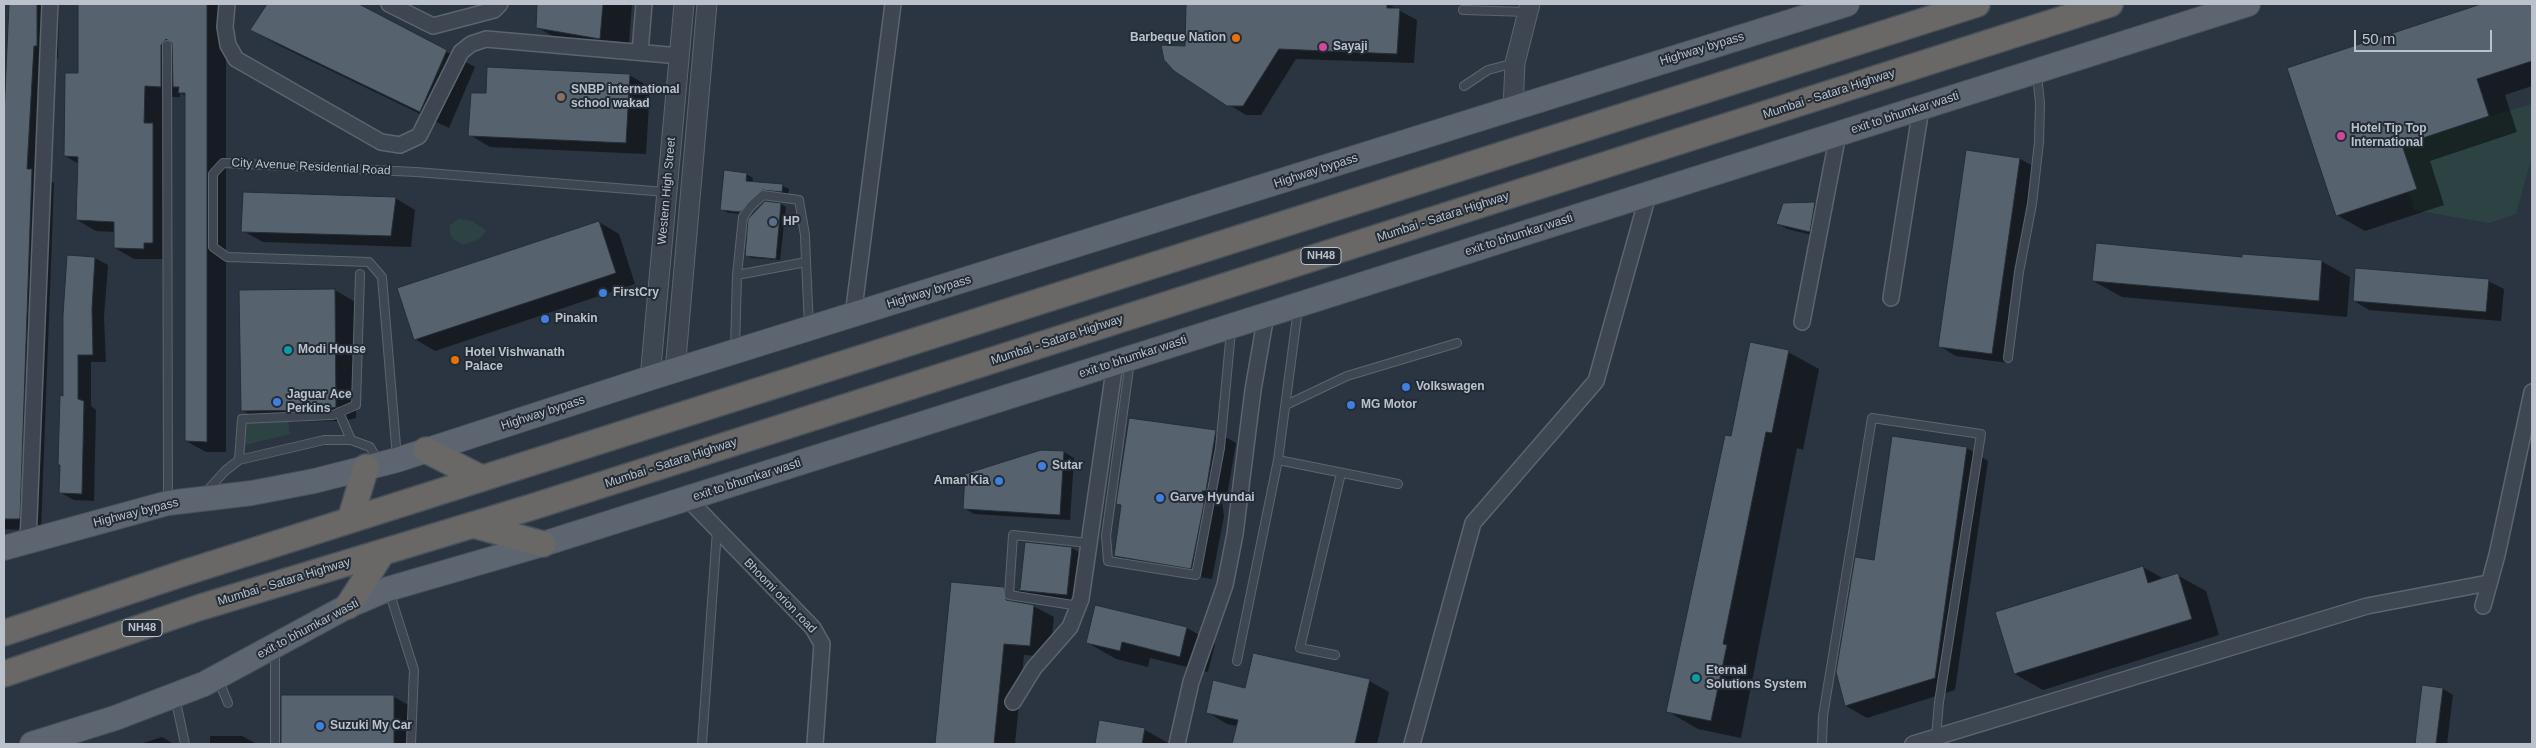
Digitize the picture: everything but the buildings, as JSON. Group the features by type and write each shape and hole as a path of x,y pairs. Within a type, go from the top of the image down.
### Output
{"highway":[{"path":"4,634 481,478 1978,4"},
{"name":"Mumbai - Satara Highway","path":"4,674 198,608 473,525 2110,4"},
{"path":"426,450 481,478"},
{"path":"350,520 381,464"},
{"path":"473,525 543,544"},
{"path":"348,606 382,553"}],"main road":[{"name":"exit to bhumkar wasti","path":"32,744 115,718 217,677 348,606 388,589 543,544 2248,4"},
{"name":"Highway bypass","path":"4,548 168,503 252,493 381,464 1838,5"}],"street":[{"path":"28,542 50,4"},
{"path":"226,4 225,27 228,45 236,59 381,142 400,145 419,136 461,52 471,44 486,39 680,56"},
{"path":"389,4 433,26 494,10 500,4"},
{"path":"640,52 644,4"},
{"name":"Western High Street","path":"650,378 684,4"},
{"name":"Western High Street","path":"675,371 706,4"},
{"path":"853,316 893,4"},
{"path":"1513,108 1515,63 1529,8"},
{"path":"1891,298 1921,108"},
{"path":"1802,322 1838,134"},
{"path":"667,192 690,194"},
{"path":"1412,744 1473,523 1596,381 1648,195"},
{"path":"1176,744 1192,682 1225,585 1235,534 1253,390 1266,315"},
{"path":"1013,702 1034,668 1070,627 1079,606 1123,361"},
{"path":"2483,606 2497,556 2532,392"},
{"name":"Bhoomi orion road","path":"687,498 813,628 822,644 815,744"},
{"path":"1914,744 2367,606 2488,583"}],"lane":[{"path":"1463,10 1529,8"},
{"path":"167,45 168,503"},
{"path":"1464,86 1488,70 1515,63"},
{"path":"2008,358 2019,272 2032,204 2039,142 2040,103 2037,70"},
{"name":"City Avenue Residential Road","path":"381,464 382,277 369,262 227,257 214,247 213,174 223,163 416,172 667,192"},
{"path":"734,354 737,276 743,217 750,206 763,195 799,200 805,235 810,330"},
{"path":"737,276 806,262"},
{"path":"239,460 242,419 333,415 356,405 360,274"},
{"path":"1237,661 1278,460 1298,305"},
{"path":"1123,361 1106,536 1108,561 1196,575 1220,448 1231,326"},
{"path":"1286,405 1347,376 1457,344"},
{"path":"338,412 351,440"},
{"path":"1822,744 1823,716 1872,418 1981,434 1939,702 1936,737"},
{"path":"200,500 225,471 239,460 324,440 351,440 370,447 381,464"},
{"path":"1278,460 1398,484"},
{"path":"1335,655 1300,648 1341,472"},
{"path":"702,744 717,530"},
{"path":"1079,606 1009,595 1013,535 1089,543"},
{"path":"388,589 414,670 410,744"},
{"path":"275,647 275,744"},
{"path":"217,677 228,703"},
{"path":"174,695 185,744"}],"green space":[{"path":"2532,104 2532,156 2516,214 2489,223 2414,210 2396,143"},
{"path":"459,219 472,221 487,231 479,239 463,245 453,239 450,233 450,225"},
{"path":"288,419 290,434 245,445 245,421"}],"place":[{"name":"Barbeque Nation","path":"1236,38"},
{"name":"Sayaji","path":"1323,47"},
{"name":"SNBP international school wakad","path":"561,97"},
{"name":"Hotel Tip Top International","path":"2341,136"},
{"name":"HP","path":"773,222"},
{"name":"FirstCry","path":"603,293"},
{"name":"Pinakin","path":"545,319"},
{"name":"Modi House","path":"288,350"},
{"name":"Hotel Vishwanath Palace","path":"455,360"},
{"name":"Volkswagen","path":"1406,387"},
{"name":"Jaguar Ace Perkins","path":"277,402"},
{"name":"MG Motor","path":"1351,405"},
{"name":"Sutar","path":"1042,466"},
{"name":"Aman Kia","path":"999,481"},
{"name":"Garve Hyundai","path":"1160,498"},
{"name":"Eternal Solutions System","path":"1696,678"},
{"name":"Suzuki My Car","path":"320,726"}]}
